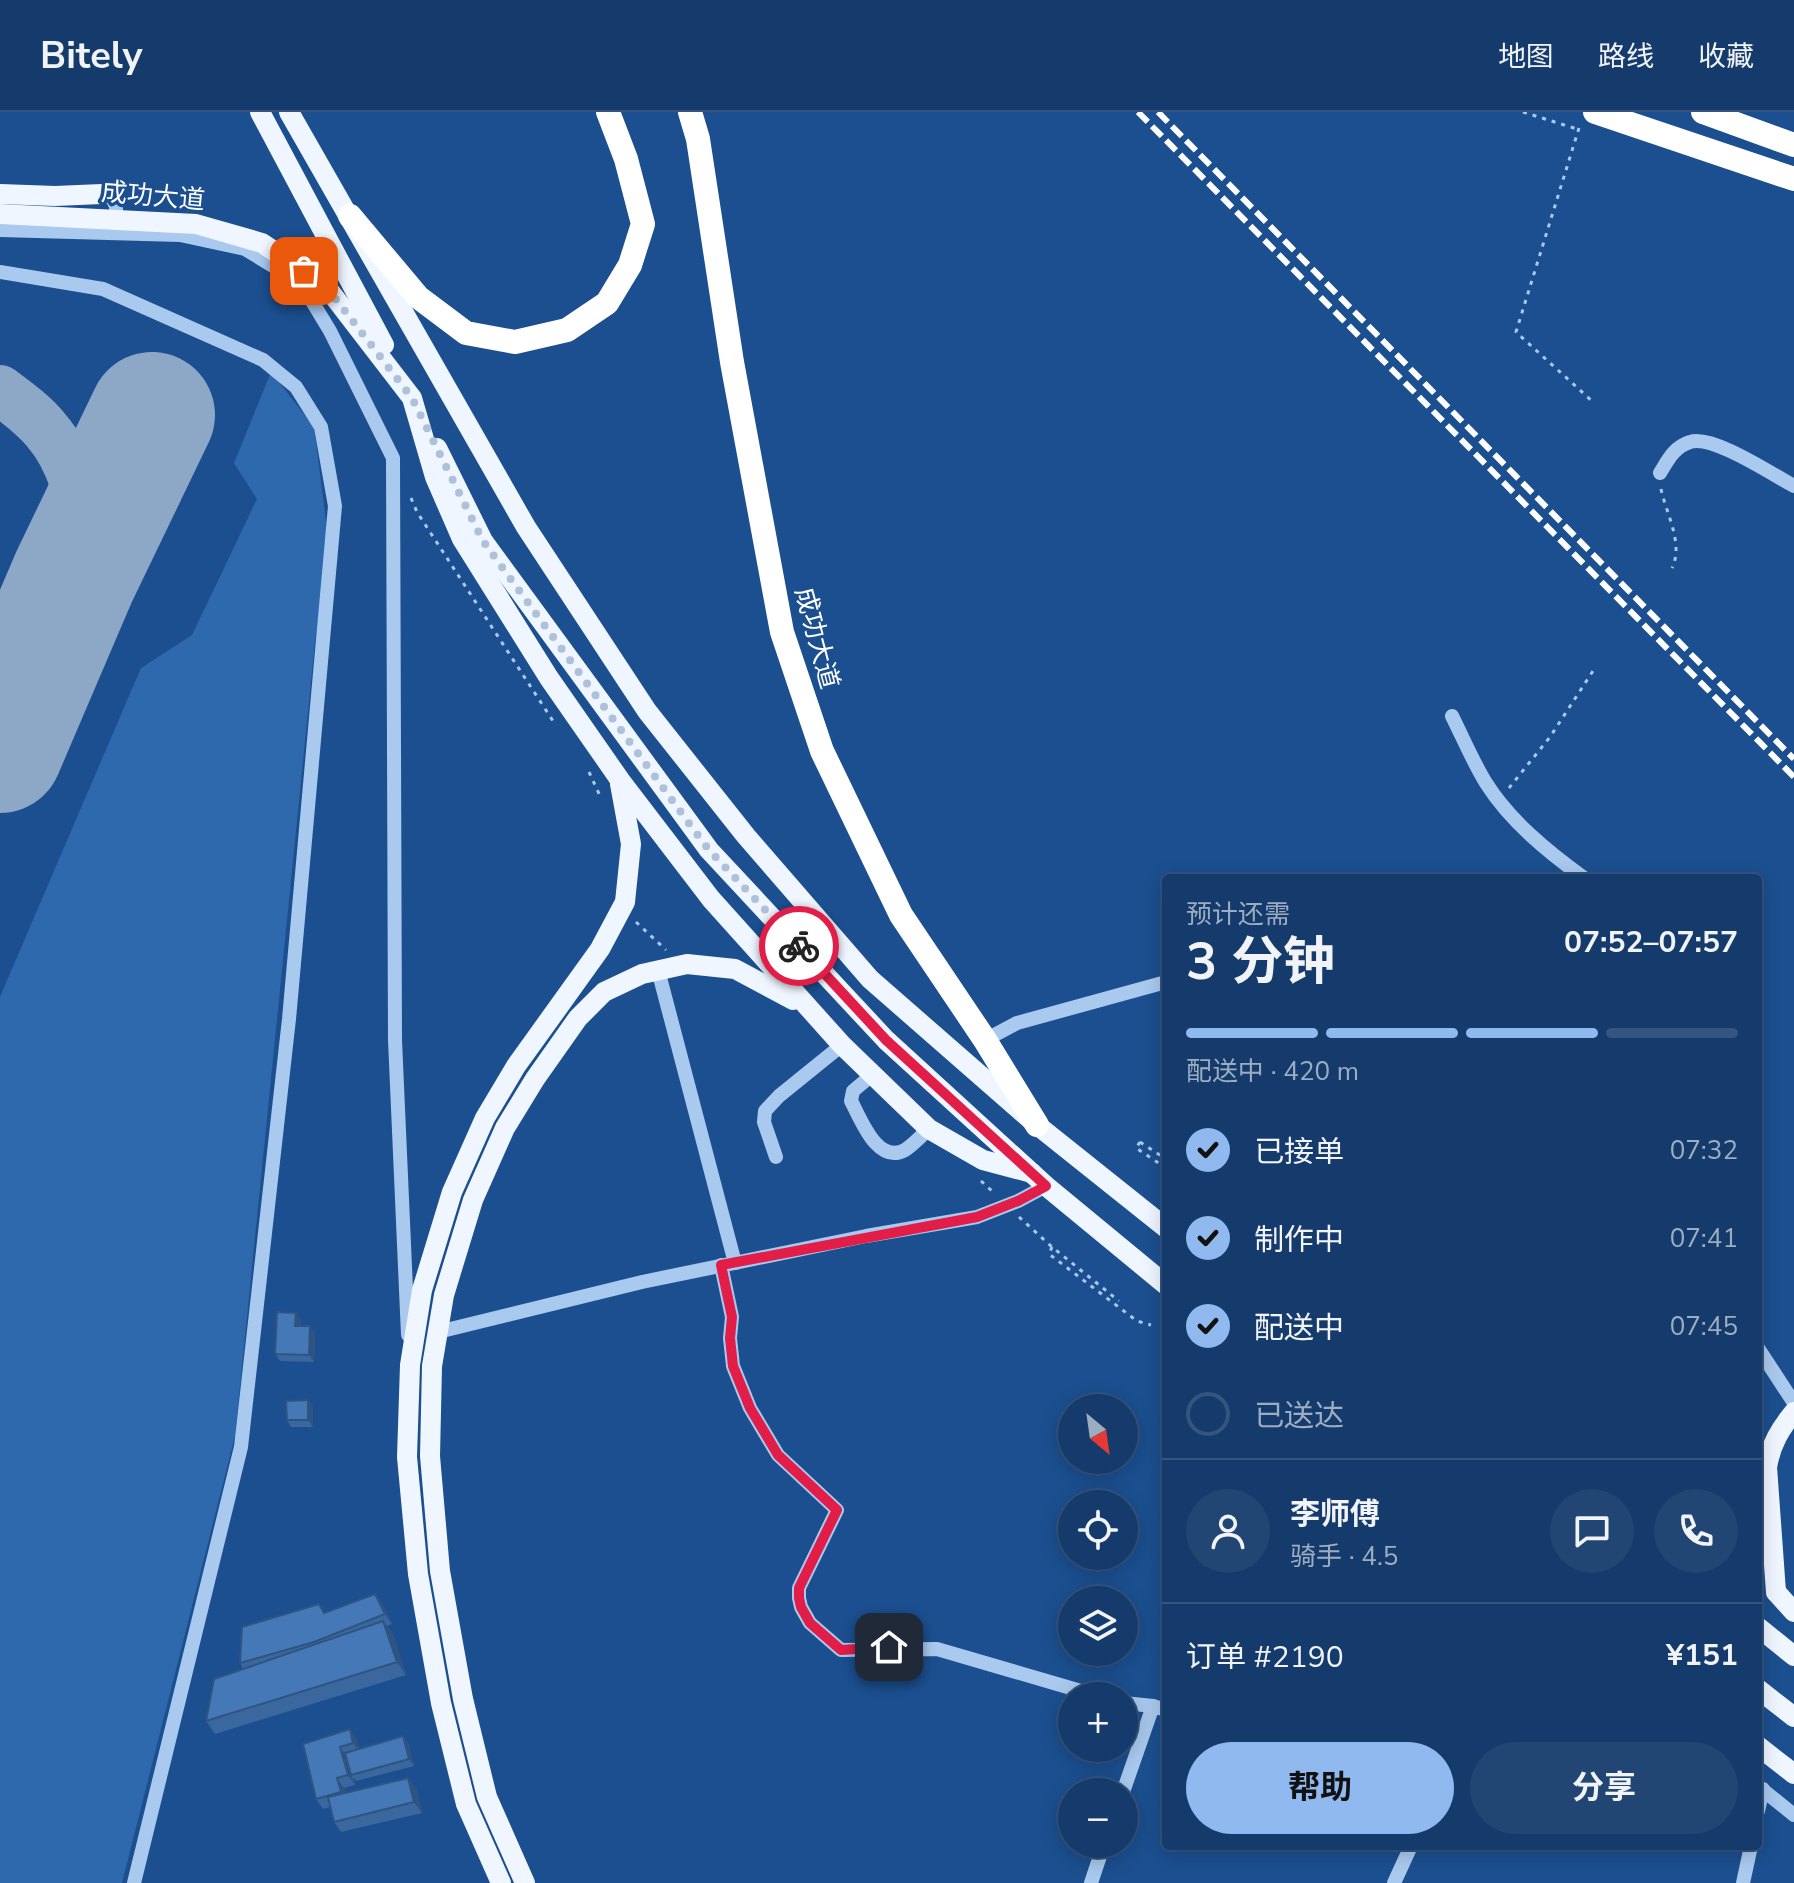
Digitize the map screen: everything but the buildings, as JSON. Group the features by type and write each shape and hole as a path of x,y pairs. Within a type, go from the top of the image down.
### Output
{"highway":[{"path":"350,216 418,297 466,333 515,342 567,330 607,303 630,265 643,224 626,159 608,112"},
{"name":"成功大道","path":"690,112 698,139 732,362 782,632 822,751 901,915 985,1040 1037,1125"},
{"path":"1703,112 1794,145"},
{"path":"1585,121 1794,179"}],"main road":[{"path":"260,112 412,398 483,541 709,850 886,1040 1039,1179 1162,1282"},
{"path":"289,112 526,527 647,711 746,836 870,979 1037,1125 1162,1223"},
{"name":"成功大道","path":"0,194 102,194"},
{"name":"成功大道","path":"0,214 196,224 262,243 325,285 412,398 435,477 462,539 549,678 620,780 711,899 842,1045 929,1129 983,1160 1039,1179"},
{"path":"501,1883 466,1804 441,1703 418,1574 407,1457 410,1365 422,1290 452,1192 485,1118 516,1066 600,949 625,902 631,844 620,780"},
{"path":"525,1883 487,1797 463,1699 440,1571 430,1456 432,1366 444,1295 473,1200 512,1116 578,1018 604,992 642,974 687,964 735,969 806,1007"},
{"path":"1794,1412 1780,1429 1767,1467 1767,1592 1794,1612"},
{"path":"1762,1630 1794,1656"},
{"path":"1762,1692 1794,1717"},
{"path":"1762,1749 1794,1774"}],"street":[{"path":"102,194 112,198 116,206 116,214 109,219"},
{"path":"0,230 180,235 245,249 301,283 330,331 393,458 395,1040 410,1365"},
{"path":"0,272 103,289 263,360 296,387 321,427 335,506 289,1019 241,1447 134,1883"},
{"path":"1660,473 1674,450 1693,440 1716,444 1794,486"},
{"path":"1452,716 1485,782 1498,799 1546,849 1579,874"},
{"path":"658,970 728,1264 733,1366 750,1408 778,1455 837,1510 799,1588 801,1607 810,1623 841,1650 937,1649 1058,1684"},
{"path":"985,1040 1017,1023 1162,983"},
{"path":"776,1157 764,1122 765,1111 842,1045"},
{"path":"872,1075 853,1091 851,1101 878,1147 892,1153 904,1150 929,1129"},
{"path":"438,1332 642,1282 977,1217 1018,1201 1039,1179"},
{"path":"1762,1354 1794,1403"},
{"path":"1129,1778 1159,1708 1138,1705"},
{"path":"1762,1789 1794,1815"},
{"path":"1394,1883 1409,1850"},
{"path":"1743,1883 1750,1850"},
{"path":"1091,1883 1099,1858"}],"path":[{"path":"1523,112 1585,121 1516,332 1593,402"},
{"path":"1660,473 1664,501 1675,536 1676,561 1672,568"},
{"path":"411,498 417,512 554,722"},
{"path":"1498,799 1543,746 1593,671"},
{"path":"586,765 603,803"},
{"path":"621,910 666,950"},
{"path":"1162,1156 1140,1142 1136,1148 1162,1165"},
{"path":"1119,1301 1052,1247 1049,1254 1137,1321 1151,1325"}],"shaded area":[{"path":"271,372 314,427 329,544 315,642 235,1436 122,1883 0,1883 0,997 141,668 192,635 257,499 234,463"}],"taxiway":[{"path":"0,390 41,424 63,455 75,484 83,529 83,544 75,575 0,741"}],"runway":[{"path":"0,750 74,577 152,415"}],"railway":[{"path":"1138,112 1794,777"},
{"path":"1158,112 1794,759"}],"way so far":[{"path":"304,271 325,285 412,398 483,541 691,826 709,850 799,946"}],"route":[{"path":"799,946 886,1040 1046,1186 977,1217 721,1265 732,1317 730,1338 733,1366 750,1408 778,1455 837,1510 799,1588 801,1607 810,1623 841,1650 889,1647"}]}
